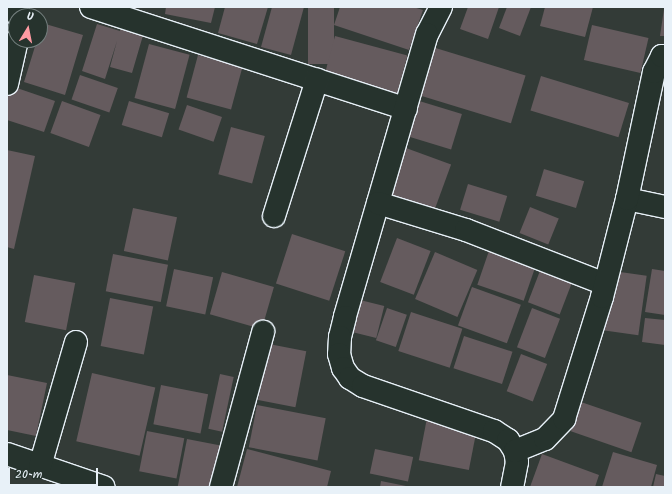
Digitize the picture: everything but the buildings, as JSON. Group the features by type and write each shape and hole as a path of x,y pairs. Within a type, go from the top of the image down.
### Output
{"street":[{"path":"91,7 406,109"},
{"path":"440,7 428,34 378,203 340,337 339,354 343,368 350,378 363,386 494,431 508,440 515,451 517,462 512,487"},
{"path":"7,84 15,48"},
{"path":"515,451 544,439 564,419 605,284 627,199 654,72 662,56 665,56"},
{"path":"274,216 316,80"},
{"path":"627,199 665,207"},
{"path":"378,203 466,230 605,284"},
{"path":"221,487 262,332"},
{"path":"40,466 76,342"},
{"path":"7,454 40,466 58,480 104,487"}]}
